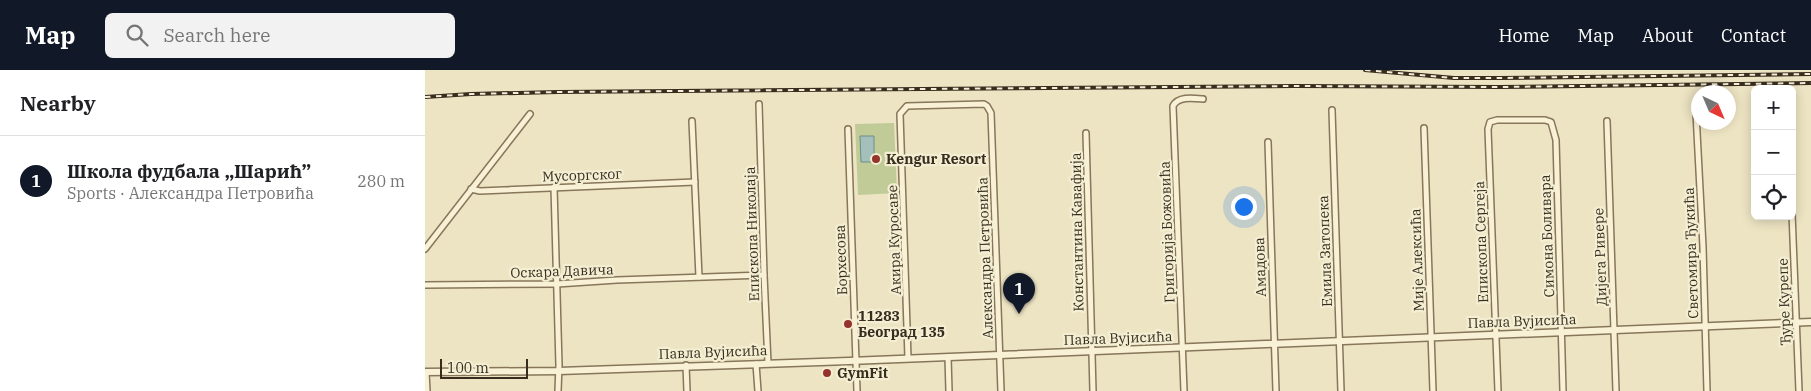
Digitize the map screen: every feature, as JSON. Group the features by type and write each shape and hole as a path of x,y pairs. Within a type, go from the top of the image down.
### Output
{"street":[{"name":"Григорија Божовића","path":"1184,391 1173,106 1179,100 1203,98"},
{"name":"Епископа Николаја","path":"759,104 768,363"},
{"name":"Акира Куросаве","path":"908,358 900,114 907,106 979,104 990,109 991,123"},
{"name":"Емила Затопека","path":"1332,110 1341,391"},
{"path":"425,249 530,114"},
{"name":"Симона Боливара","path":"1490,122 1497,120 1549,121 1553,124 1556,140 1563,391"},
{"path":"692,121 699,277"},
{"name":"Дијега Ривере","path":"1607,121 1616,391"},
{"name":"Епископа Сергеја","path":"1490,122 1488,129 1498,391"},
{"name":"Александра Петровића","path":"991,123 1001,391"},
{"name":"Мије Алексића","path":"1424,128 1433,391"},
{"name":"Борхесова","path":"848,129 857,391"},
{"name":"Светомира Ђукића","path":"1696,130 1703,247 1707,391"},
{"name":"Константина Кавафија","path":"1086,133 1093,391"},
{"name":"Амадова","path":"1268,142 1276,391"},
{"name":"Мусоргског","path":"471,189 480,192 554,187 695,182"},
{"path":"554,187 559,391"},
{"name":"Ђуре Курепе","path":"1792,220 1799,391"},
{"name":"Оскара Давича","path":"425,285 557,284 764,275"},
{"name":"Павла Вујисића","path":"426,372 559,371 756,364 1811,322"},
{"path":"948,357 949,391"},
{"path":"756,364 758,391"},
{"path":"686,365 687,391"},
{"path":"426,372 427,391"}],"green space":[{"name":"Kengur Resort","path":"894,123 897,193 858,195 855,124"}],"water":[{"path":"860,136 874,136 874,162 861,162"}],"railway":[{"path":"1365,70 1454,78 1811,74"},
{"path":"425,97 558,92 1294,86 1499,87 1811,83"}],"place":[{"name":"Kengur Resort","path":"876,159"},
{"name":"Школа фудбала „Шарић”","path":"1019,314"},
{"name":"11283 Београд 135","path":"848,324"},
{"name":"GymFit","path":"827,373"}]}
